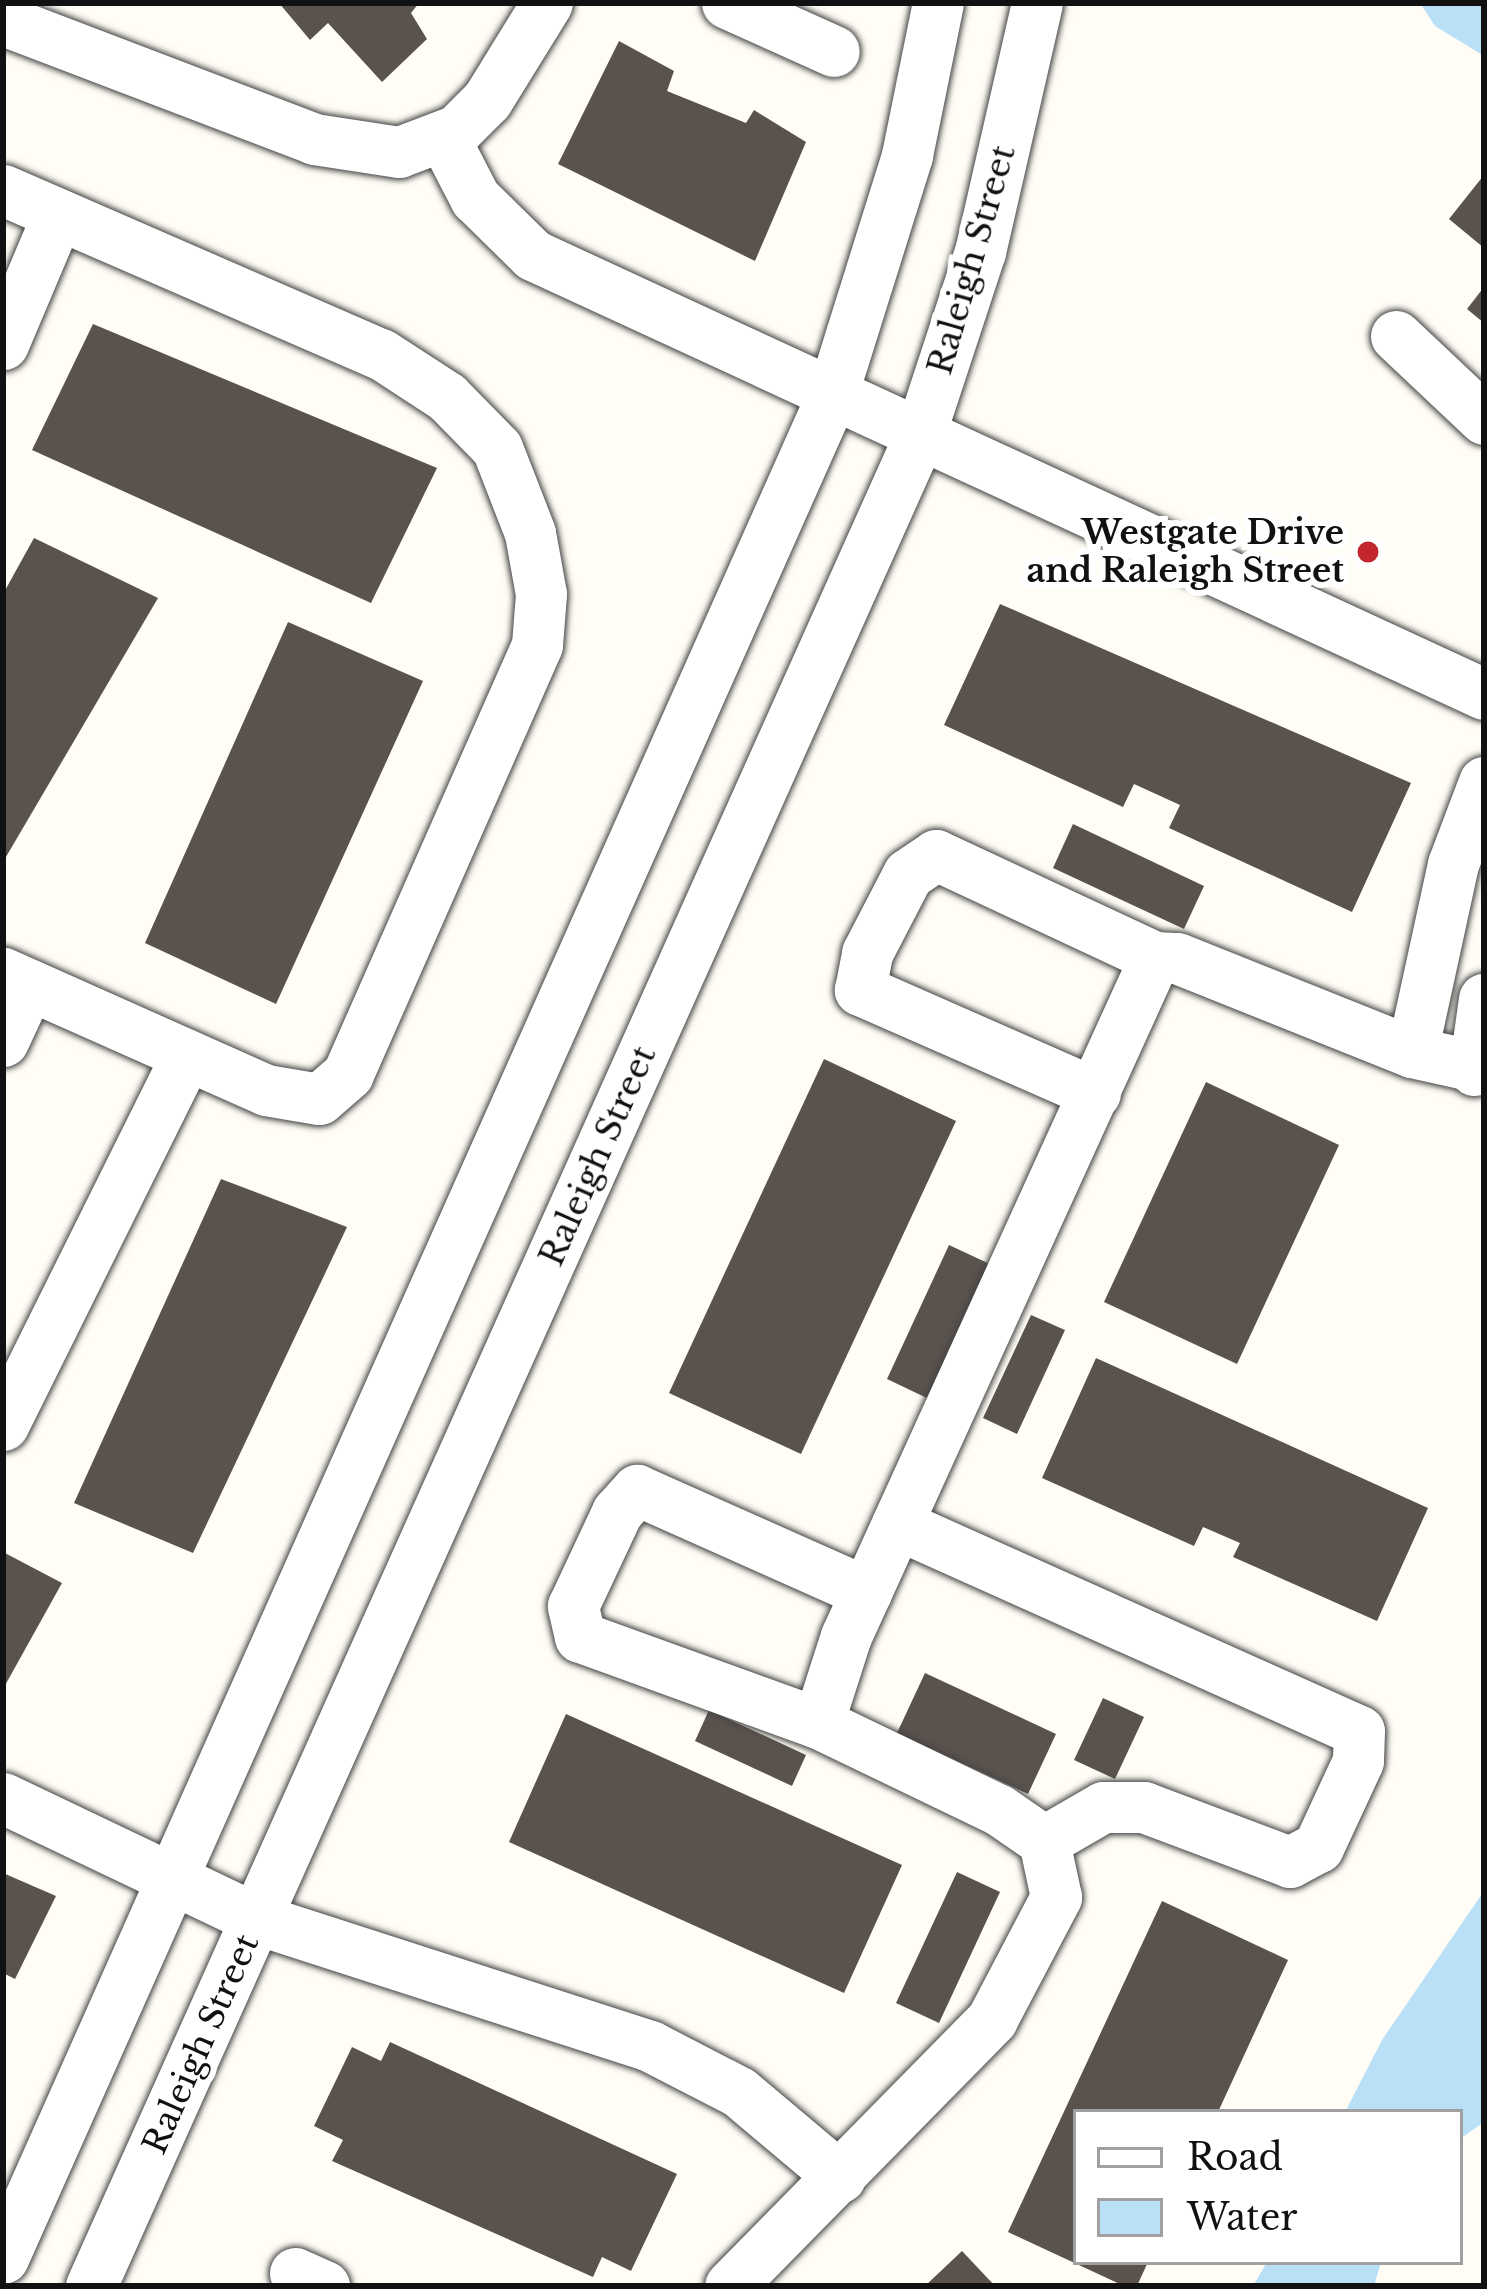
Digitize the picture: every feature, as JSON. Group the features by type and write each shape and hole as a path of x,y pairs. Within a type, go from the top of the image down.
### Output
{"street":[{"path":"3,20 314,140 368,153 423,149 444,138 487,100 547,3"},
{"path":"727,3 834,51"},
{"path":"3,2258 832,395 907,155 938,3"},
{"name":"Raleigh Street","path":"91,2286 919,436 980,252 1037,3"},
{"path":"444,138 475,198 533,255 1484,694"},
{"path":"3,190 382,354 447,397 497,448 530,532 541,594 537,645 348,1074 319,1099 298,1100 16,979 3,1041"},
{"path":"3,344 58,214"},
{"path":"1396,336 1484,419"},
{"path":"1412,1052 1454,864 1484,782"},
{"path":"1094,1093 860,990 867,953 908,874 936,855 1155,957 1177,958 1412,1052 1479,1069 1484,999"},
{"path":"818,1723 866,1592 1155,957"},
{"path":"3,1425 187,1054"},
{"path":"730,2286 992,2020 1056,1898 1044,1841 999,1810 818,1723 580,1636 573,1606 617,1512 637,1490 866,1592"},
{"path":"897,1524 1359,1731 1358,1761 1318,1847 1290,1862 1144,1807 1103,1808 1044,1841"},
{"path":"3,1798 257,1919 650,2046 739,2092 840,2177"}],"water":[{"path":"1420,3 1484,3 1484,56 1435,26"},
{"path":"1484,1891 1484,2122 1463,2137 1463,2109 1347,2109 1382,2040"},
{"path":"1265,2265 1380,2265 1374,2286 1253,2286"}],"building":[{"path":"279,3 419,3 411,13 427,39 382,82 328,23 310,40"},
{"path":"619,41 674,71 667,91 746,123 754,110 806,142 755,261 558,164"},
{"path":"1484,175 1484,248 1449,219"},
{"path":"1484,287 1484,323 1467,309"},
{"path":"93,324 437,468 371,603 32,450"},
{"path":"34,538 158,598 3,862 3,594"},
{"path":"1000,604 1411,783 1352,912 1169,828 1180,805 1134,784 1123,807 944,725"},
{"path":"288,622 423,681 276,1004 145,943"},
{"path":"1073,824 1204,886 1184,929 1053,868"},
{"path":"824,1059 956,1121 801,1454 669,1393"},
{"path":"1206,1082 1339,1145 1237,1364 1104,1302"},
{"path":"221,1179 347,1227 193,1553 74,1503"},
{"path":"949,1245 994,1266 931,1400 887,1379"},
{"path":"1031,1315 1065,1330 1017,1434 983,1418"},
{"path":"1096,1358 1428,1508 1377,1621 1233,1557 1240,1543 1203,1527 1194,1546 1042,1478"},
{"path":"3,1552 62,1583 3,1689"},
{"path":"925,1673 1056,1734 1028,1794 897,1733"},
{"path":"1103,1698 1144,1717 1115,1779 1074,1760"},
{"path":"709,1710 806,1755 792,1786 695,1741"},
{"path":"566,1714 902,1865 844,1993 509,1842"},
{"path":"957,1872 1000,1892 939,2023 896,2003"},
{"path":"3,1873 56,1896 15,1979 3,1973"},
{"path":"1162,1901 1288,1960 1219,2109 1073,2109 1073,2262 1008,2232"},
{"path":"390,2042 677,2174 631,2271 602,2257 593,2277 332,2161 343,2140 314,2126 352,2047 381,2061"},
{"path":"962,2251 995,2286 925,2286"},
{"path":"1079,2265 1147,2265 1137,2286 1124,2286"}],"place":[{"name":"Westgate Drive and Raleigh Street","path":"1368,552"}]}
